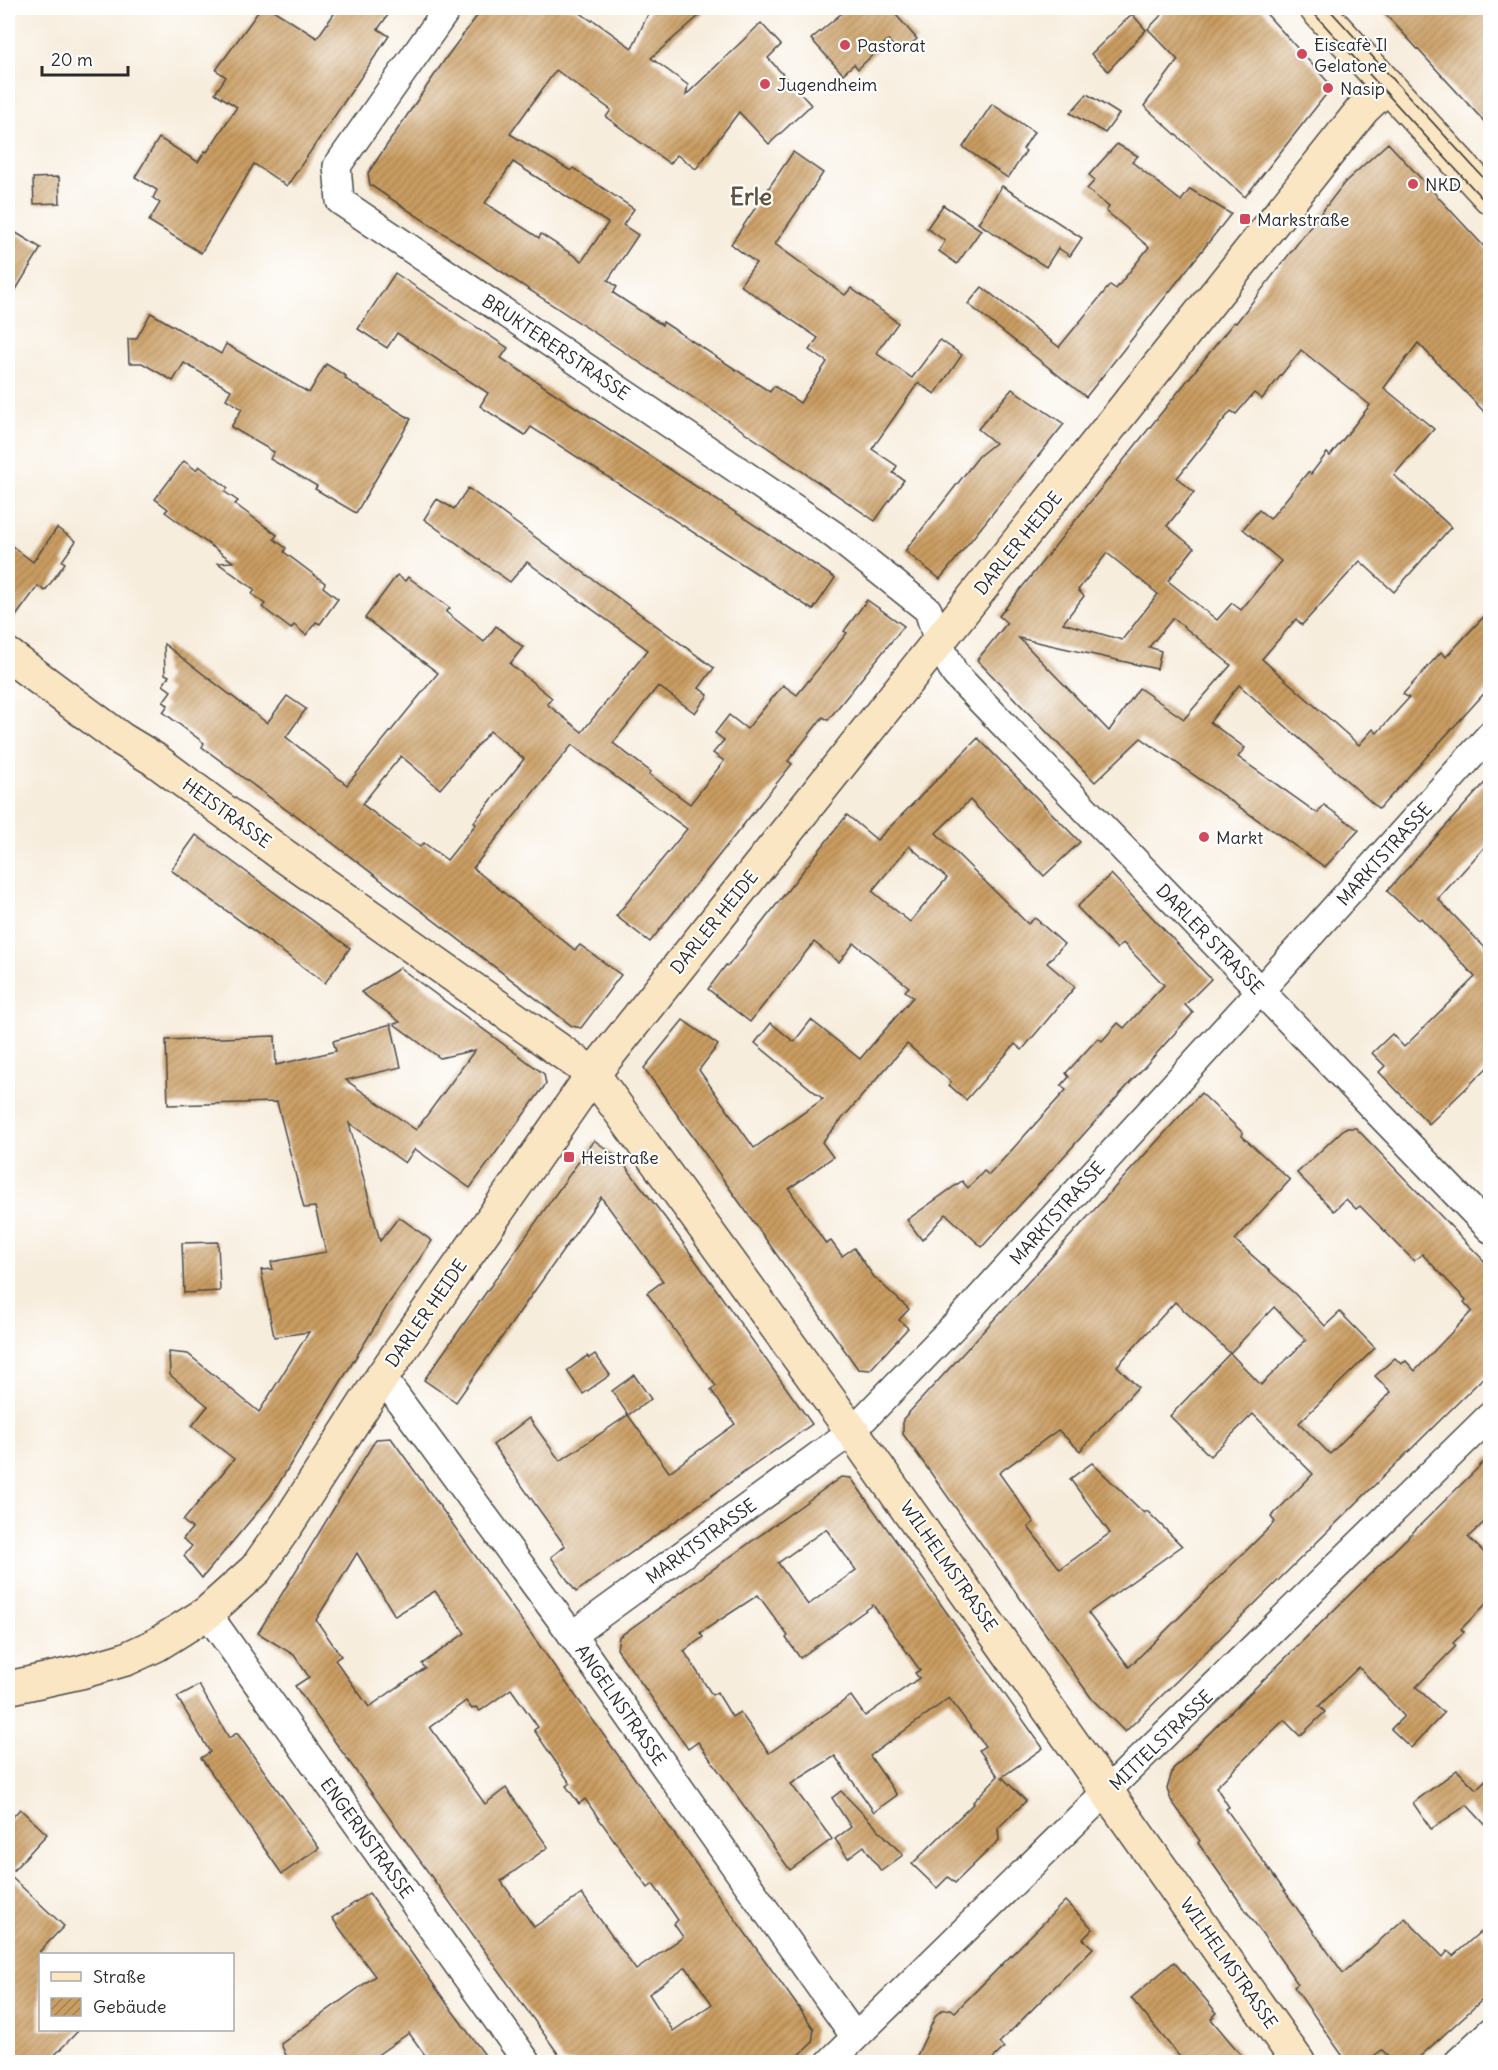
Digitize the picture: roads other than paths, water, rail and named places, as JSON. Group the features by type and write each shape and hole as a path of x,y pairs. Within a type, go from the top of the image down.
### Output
{"street":[{"name":"BRUKTERERSTRASSE","path":"448,8 337,166 340,201 834,535 928,610 938,642"},
{"path":"1329,12 1387,86 1491,197"},
{"name":"DARLER HEIDE","path":"8,1688 81,1672 126,1659 156,1645 207,1613 256,1569 382,1377 593,1074 1349,126 1387,86"},
{"name":"DARLER STRASSE","path":"938,642 955,674 1491,1229"},
{"name":"HEISTRASSE","path":"8,655 121,739 154,759 283,855 593,1074"},
{"name":"MARKTSTRASSE","path":"572,1635 852,1431 963,1317 1491,735"},
{"name":"WILHELMSTRASSE","path":"593,1074 852,1431 1108,1791 1292,2060"},
{"name":"ANGELNSTRASSE","path":"382,1377 572,1635 855,2037"},
{"name":"MITTELSTRASSE","path":"830,2062 1491,1416"},
{"name":"ENGERNSTRASSE","path":"207,1613 528,2062"},
{"path":"1458,2062 1491,2032"}],"tram line":[{"path":"1309,8 1490,207"},
{"path":"1328,8 1490,185"}],"place":[{"name":"Pastorat","path":"845,45"},
{"name":"Eiscafè Il Gelatone","path":"1302,54"},
{"name":"Jugendheim","path":"765,84"},
{"name":"Nasip","path":"1328,88"},
{"name":"NKD","path":"1413,184"},
{"name":"Markstraße","path":"1245,219"},
{"name":"Markt","path":"1204,837"},
{"name":"Heistraße","path":"569,1157"}],"district":[{"name":"Erle","path":"751,196"}]}
